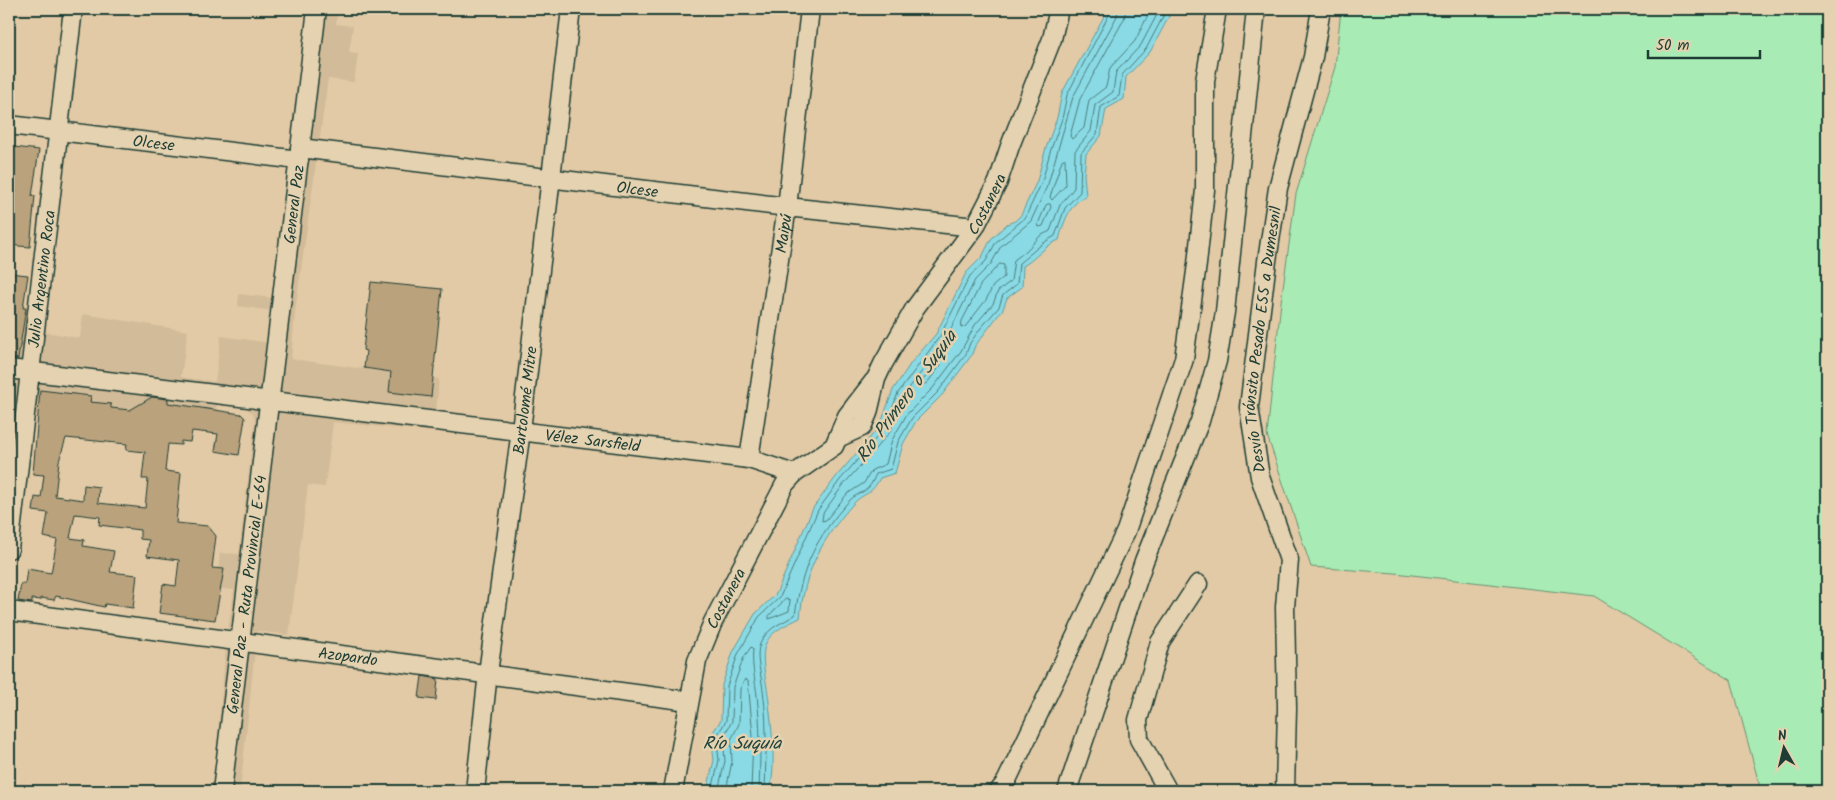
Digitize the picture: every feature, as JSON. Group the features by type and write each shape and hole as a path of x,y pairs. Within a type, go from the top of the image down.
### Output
{"street":[{"name":"Julio Argentino Roca","path":"9,549 73,9"},
{"name":"General Paz","path":"269,400 317,9"},
{"name":"Bartolomé Mitre","path":"475,791 488,673 521,430 571,9"},
{"name":"Maipú","path":"749,459 787,207 810,9"},
{"name":"Costanera","path":"673,791 697,661 713,622 779,494 794,474 823,456 834,446 840,437 858,431 865,422 876,379 915,308 975,228 998,182 1052,39 1059,9"},
{"path":"999,791 1006,782 1126,531 1184,359 1205,190 1205,81 1217,9"},
{"path":"1066,791 1144,561 1200,421 1217,361 1226,312 1256,9"},
{"name":"Desvío Tránsito Pesado E55 a Dumesnil","path":"1285,791 1287,708 1285,607 1289,560 1260,477 1249,407 1265,270 1278,188 1313,57 1321,9"},
{"name":"Olcese","path":"9,125 550,178 975,228"},
{"name":"Vélez Sarsfield","path":"9,369 749,459 794,474"},
{"name":"General Paz - Ruta Provincial E-64","path":"222,791 269,400"},
{"path":"1168,791 1139,738 1138,720 1160,642 1198,584"},
{"name":"Azopardo","path":"9,611 240,640 689,701"}],"shaded area":[{"path":"307,9 338,9 336,24 353,26 349,53 358,54 354,82 328,79 295,312 291,359 439,379 434,432 333,422 325,487 308,485 289,635 257,631 240,791 213,791 226,645 234,590 216,588 220,553 239,554 255,420 253,413 242,406 217,403 213,434 35,413 32,443 9,440 9,306 48,313 46,332 80,338 83,314 188,331 181,377 215,382 221,336 270,343 273,311 238,306 239,294 273,298 282,242"}],"green space":[{"path":"1341,9 1827,9 1827,791 1761,791 1731,680 1594,596 1395,573 1311,567 1267,435 1281,302 1296,194 1335,67"}],"water":[{"name":"Río Suquía","path":"1108,9 1173,9 1150,52 1126,77 1124,99 1106,109 1101,136 1086,154 1084,175 1086,196 1071,208 1059,240 1049,245 1023,266 1022,287 1007,298 1003,309 975,346 971,356 942,395 916,421 903,444 895,473 880,478 870,491 853,504 832,530 810,571 802,601 800,618 776,631 766,643 763,656 773,747 773,770 770,791 707,791 714,760 711,735 721,720 722,685 733,652 755,614 776,594 813,508 836,477 880,426 893,390 911,363 936,334 966,273 982,257 991,239 1007,224 1015,221 1021,215 1037,181 1057,118 1062,93"}],"building":[{"path":"14,147 39,150 32,196 35,196 30,247 9,245 9,182"},
{"path":"9,273 28,275 23,308 26,308 18,359 9,359"},
{"path":"371,282 442,289 431,397 389,392 391,372 364,368 366,351 363,350"},
{"path":"40,390 91,396 90,402 111,404 111,408 130,410 152,397 168,399 168,403 241,414 245,418 239,455 215,451 218,434 192,431 190,442 181,441 181,445 168,444 165,471 181,473 176,523 208,526 216,536 212,568 224,569 215,620 159,613 163,584 176,586 179,560 147,556 149,540 140,539 140,530 99,525 100,517 75,514 70,538 84,540 83,546 114,551 110,572 137,575 133,608 105,604 104,607 56,596 54,600 32,599 32,603 18,601 21,584 25,584 27,569 51,573 57,540 44,537 48,513 33,511 35,497 41,498 44,475 33,474","holes":["66,438 127,444 126,450 145,452 142,479 148,479 145,508 98,503 99,487 84,485 83,500 55,496 59,461"]},
{"path":"422,676 438,679 436,700 419,698"}],"water label":[{"name":"Río Primero o Suquía","path":"906,396"}]}
